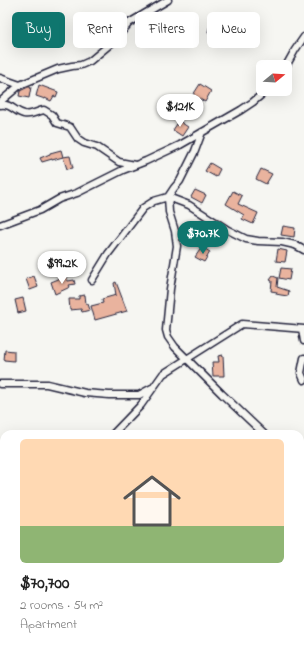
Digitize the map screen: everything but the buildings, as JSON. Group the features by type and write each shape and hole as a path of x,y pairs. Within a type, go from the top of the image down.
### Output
{"street":[{"path":"0,103 20,85 58,69 81,66 90,61 114,40 129,22 168,0"},
{"path":"289,60 294,50 304,37"},
{"path":"0,78 20,85"},
{"path":"0,225 40,210 59,199 77,193 180,145 241,110 260,96"},
{"path":"0,103 10,105 23,114 30,114 44,110 52,115 57,123 70,127 78,139 84,143 97,148 119,162 135,166"},
{"path":"202,132 195,151 180,180 168,197 169,212 175,231 177,246 170,289 166,330 168,337 186,358 260,430"},
{"path":"92,280 108,254 143,208 150,203 168,197 189,205 228,230 246,239 282,242 295,245 304,250"},
{"path":"117,430 141,405 163,374 186,358 242,324 303,329 304,341"},
{"path":"304,358 301,373 304,380"},
{"path":"0,384 48,384 77,391 109,396 139,394 154,387"}]}
